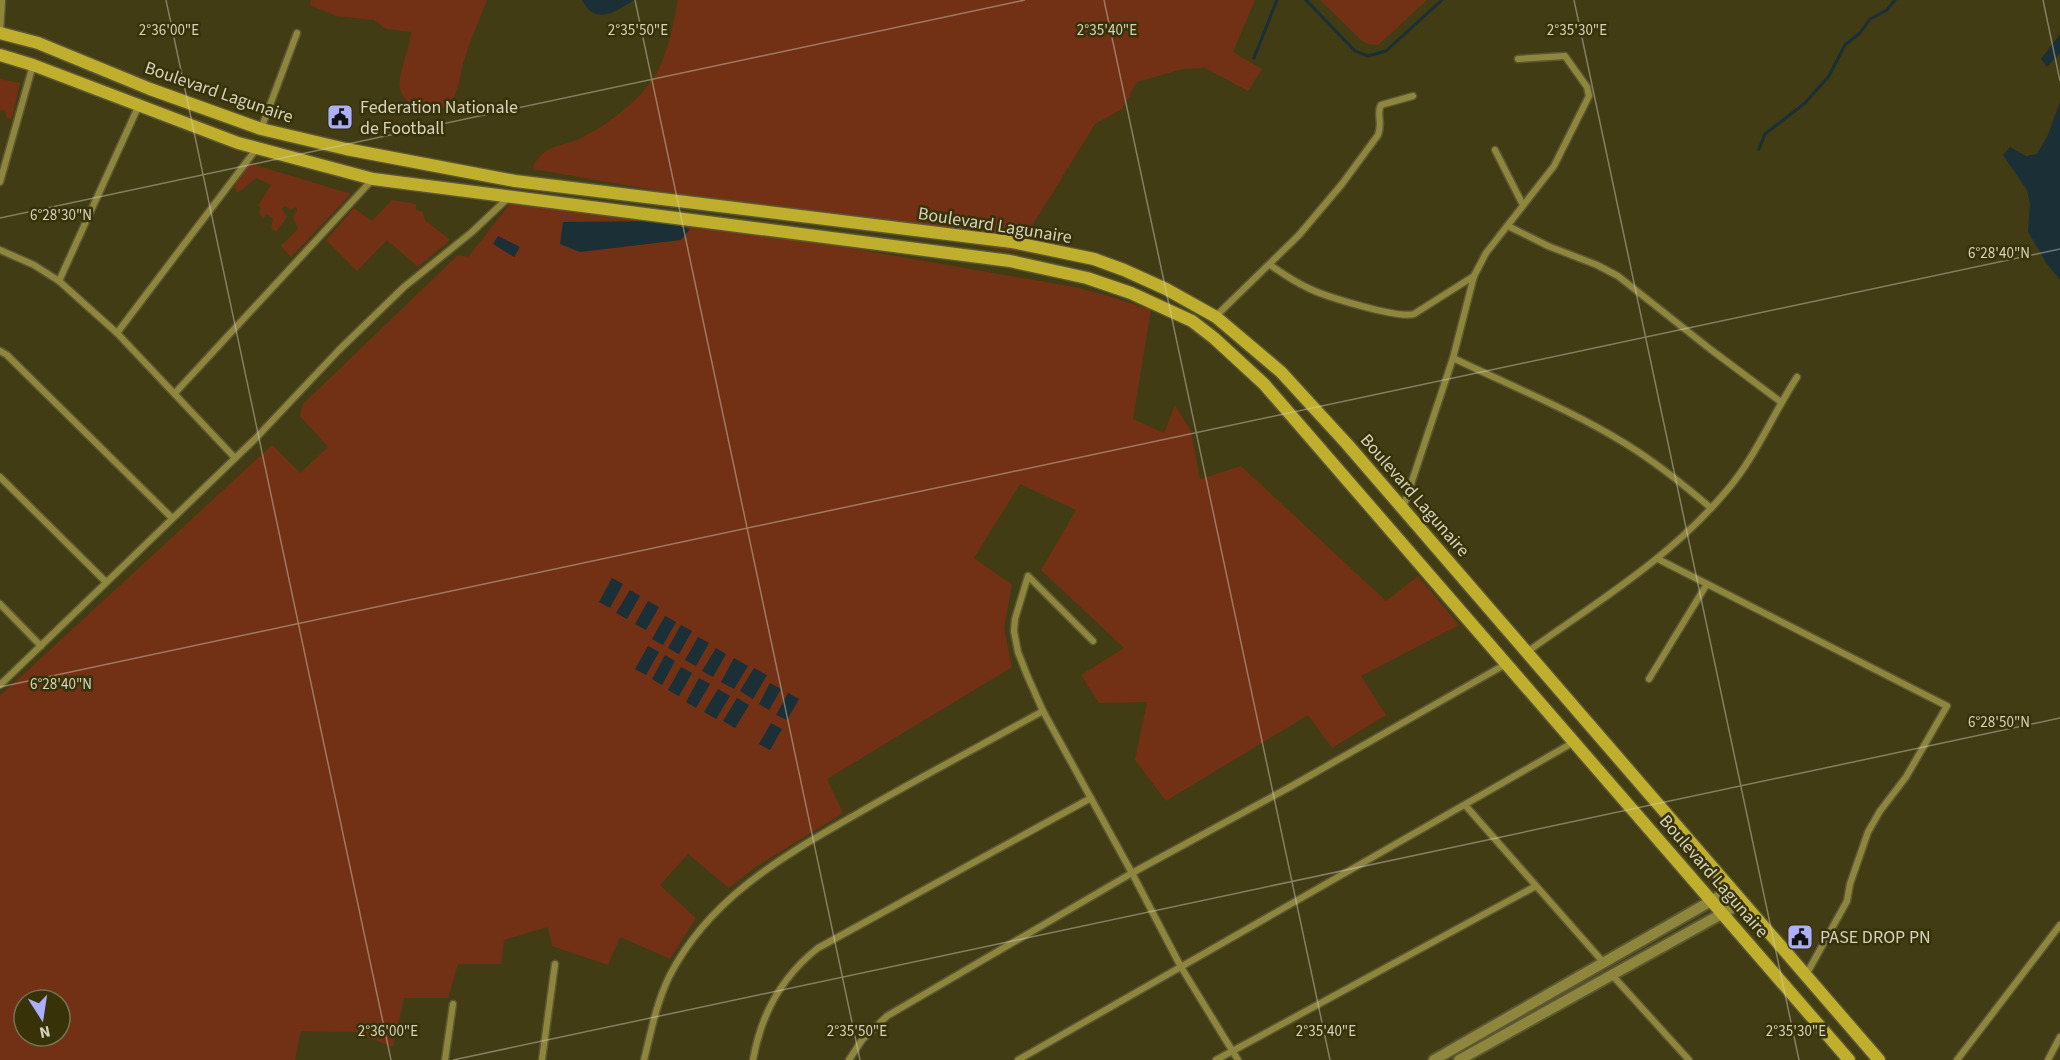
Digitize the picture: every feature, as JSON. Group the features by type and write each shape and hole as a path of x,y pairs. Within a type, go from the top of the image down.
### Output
{"main road":[{"name":"Boulevard Lagunaire","path":"0,33 38,43 150,89 261,129 346,149 515,181 1012,242 1094,259 1166,289 1216,317 1281,372 1403,509 1879,1060"},
{"name":"Boulevard Lagunaire","path":"0,55 33,65 257,148 373,179 1010,261 1087,278 1131,293 1192,321 1264,384 1849,1060"}],"street":[{"path":"0,33 2,0"},
{"path":"261,129 297,33"},
{"path":"1403,509 1453,358 1474,276 1486,253 1554,166 1589,96 1589,92 1565,56 1518,59"},
{"path":"0,182 33,65"},
{"path":"1216,317 1299,235 1342,184 1378,135 1381,128 1379,109 1381,105 1413,96"},
{"path":"59,281 139,105"},
{"path":"117,333 257,148"},
{"path":"1495,150 1523,205"},
{"path":"175,393 373,179"},
{"path":"0,685 256,438 339,350 404,287 472,232 509,197"},
{"path":"1508,226 1618,276 1780,402"},
{"path":"0,250 34,265 59,281 117,333 235,458"},
{"path":"1270,265 1308,288 1367,307 1407,316 1414,314 1474,276"},
{"path":"0,351 7,355 172,518"},
{"path":"1453,358 1588,423 1624,443 1663,469 1711,508"},
{"path":"1527,652 1658,559 1711,508 1729,489 1747,464 1780,402 1797,377"},
{"path":"0,477 106,582"},
{"path":"1658,559 1947,706 1906,777 1880,811 1868,832 1850,884 1847,902 1806,975"},
{"path":"1093,641 1028,576 1015,619 1014,631 1018,652 1043,711 1181,967 1238,1060"},
{"path":"1649,679 1707,584"},
{"path":"0,604 41,646"},
{"path":"849,1060 862,1040 887,1016 1132,873 1290,788 1507,664"},
{"path":"644,1060 659,1001 670,976 703,927 742,887 785,855 925,774 1043,711"},
{"path":"1018,1060 1574,742"},
{"path":"753,1060 767,1010 777,991 800,962 818,948 1091,798"},
{"path":"1465,805 1604,963"},
{"path":"1216,1060 1536,886"},
{"path":"1434,1060 1732,889"},
{"path":"1459,1060 1743,902"},
{"path":"1957,1060 2060,925"},
{"path":"542,1060 555,964"},
{"path":"1612,975 1684,1059"},
{"path":"445,1060 453,1004"},
{"path":"2048,1060 2060,1037"}],"shaded area":[{"path":"311,0 487,0 467,50 458,87 453,97 441,109 431,110 410,106 400,89 400,77 411,32 386,29 374,20 336,16 310,5"},
{"path":"678,0 1255,0 1233,52 1262,69 1248,91 1205,68 1183,69 1137,82 1122,109 1095,124 1016,252 532,169 541,155 547,151 581,138 622,112 649,85 667,49"},
{"path":"1320,0 1427,0 1378,45 1368,44 1361,40"},
{"path":"0,79 20,83 12,118 7,118 5,111 0,110"},
{"path":"249,163 351,194 291,257 281,246 298,229 293,217 297,210 296,207 291,210 285,206 282,209 287,217 276,232 271,228 273,219 267,214 263,218 258,212 262,209 258,205 271,185 256,178 238,193 234,187"},
{"path":"520,191 1075,287 1151,310 1133,419 1164,433 1175,405 1191,431 1200,479 1241,466 1386,601 1418,576 1459,625 1361,676 1386,715 1332,748 1308,715 1166,801 1135,760 1147,702 1099,703 1081,675 1124,648 1041,570 1076,510 1020,484 974,558 1012,585 1004,628 1012,667 827,779 843,813 757,866 729,888 688,854 660,885 696,918 670,959 620,937 608,965 552,946 548,927 504,940 501,964 458,964 448,998 404,998 393,1047 354,1032 301,1031 295,1060 0,1060 0,696 272,445 300,473 328,447 300,416 303,404 458,255 468,257"},
{"path":"392,200 416,204 416,210 423,212 425,220 450,240 418,267 387,240 357,271 326,240 354,208 372,221"}],"water":[{"path":"582,0 634,0 620,9 600,15 587,8"},
{"path":"2060,34 2060,53 2047,67 2041,59"},
{"path":"2060,102 2060,280 2047,264 2028,232 2030,204 2027,190 2003,155 2010,147 2026,156 2037,154 2048,135"},
{"path":"662,221 690,229 681,240 580,252 560,244 563,222"},
{"path":"498,236 520,247 514,257 493,244"},
{"path":"612,578 623,584 610,608 599,602"},
{"path":"630,590 640,596 627,619 616,613"},
{"path":"648,601 659,607 646,630 635,624"},
{"path":"665,616 676,622 663,645 652,639"},
{"path":"681,625 692,631 679,654 668,648"},
{"path":"698,637 709,643 696,666 685,660"},
{"path":"648,646 659,652 646,675 635,669"},
{"path":"716,648 726,654 713,677 702,671"},
{"path":"665,655 675,661 662,685 652,679"},
{"path":"734,658 748,666 734,689 721,682"},
{"path":"681,667 692,673 679,696 668,690"},
{"path":"754,668 767,675 753,699 740,691"},
{"path":"699,678 710,684 696,708 686,702"},
{"path":"770,683 781,689 769,710 759,704"},
{"path":"718,689 730,696 716,719 704,712"},
{"path":"788,693 799,699 787,720 776,715"},
{"path":"737,698 749,705 735,728 723,721"},
{"path":"771,723 782,729 770,750 759,744"}],"waterway":[{"path":"1254,58 1277,0"},
{"path":"1306,0 1355,51 1368,56 1386,51 1442,0"},
{"path":"1759,149 1765,134 1805,103 1829,76 1845,45 1860,33 1870,19 1887,10 1895,0"}],"place":[{"name":"Federation Nationale de Football","path":"340,117"},
{"name":"PASE DROP PN","path":"1800,937"}]}
